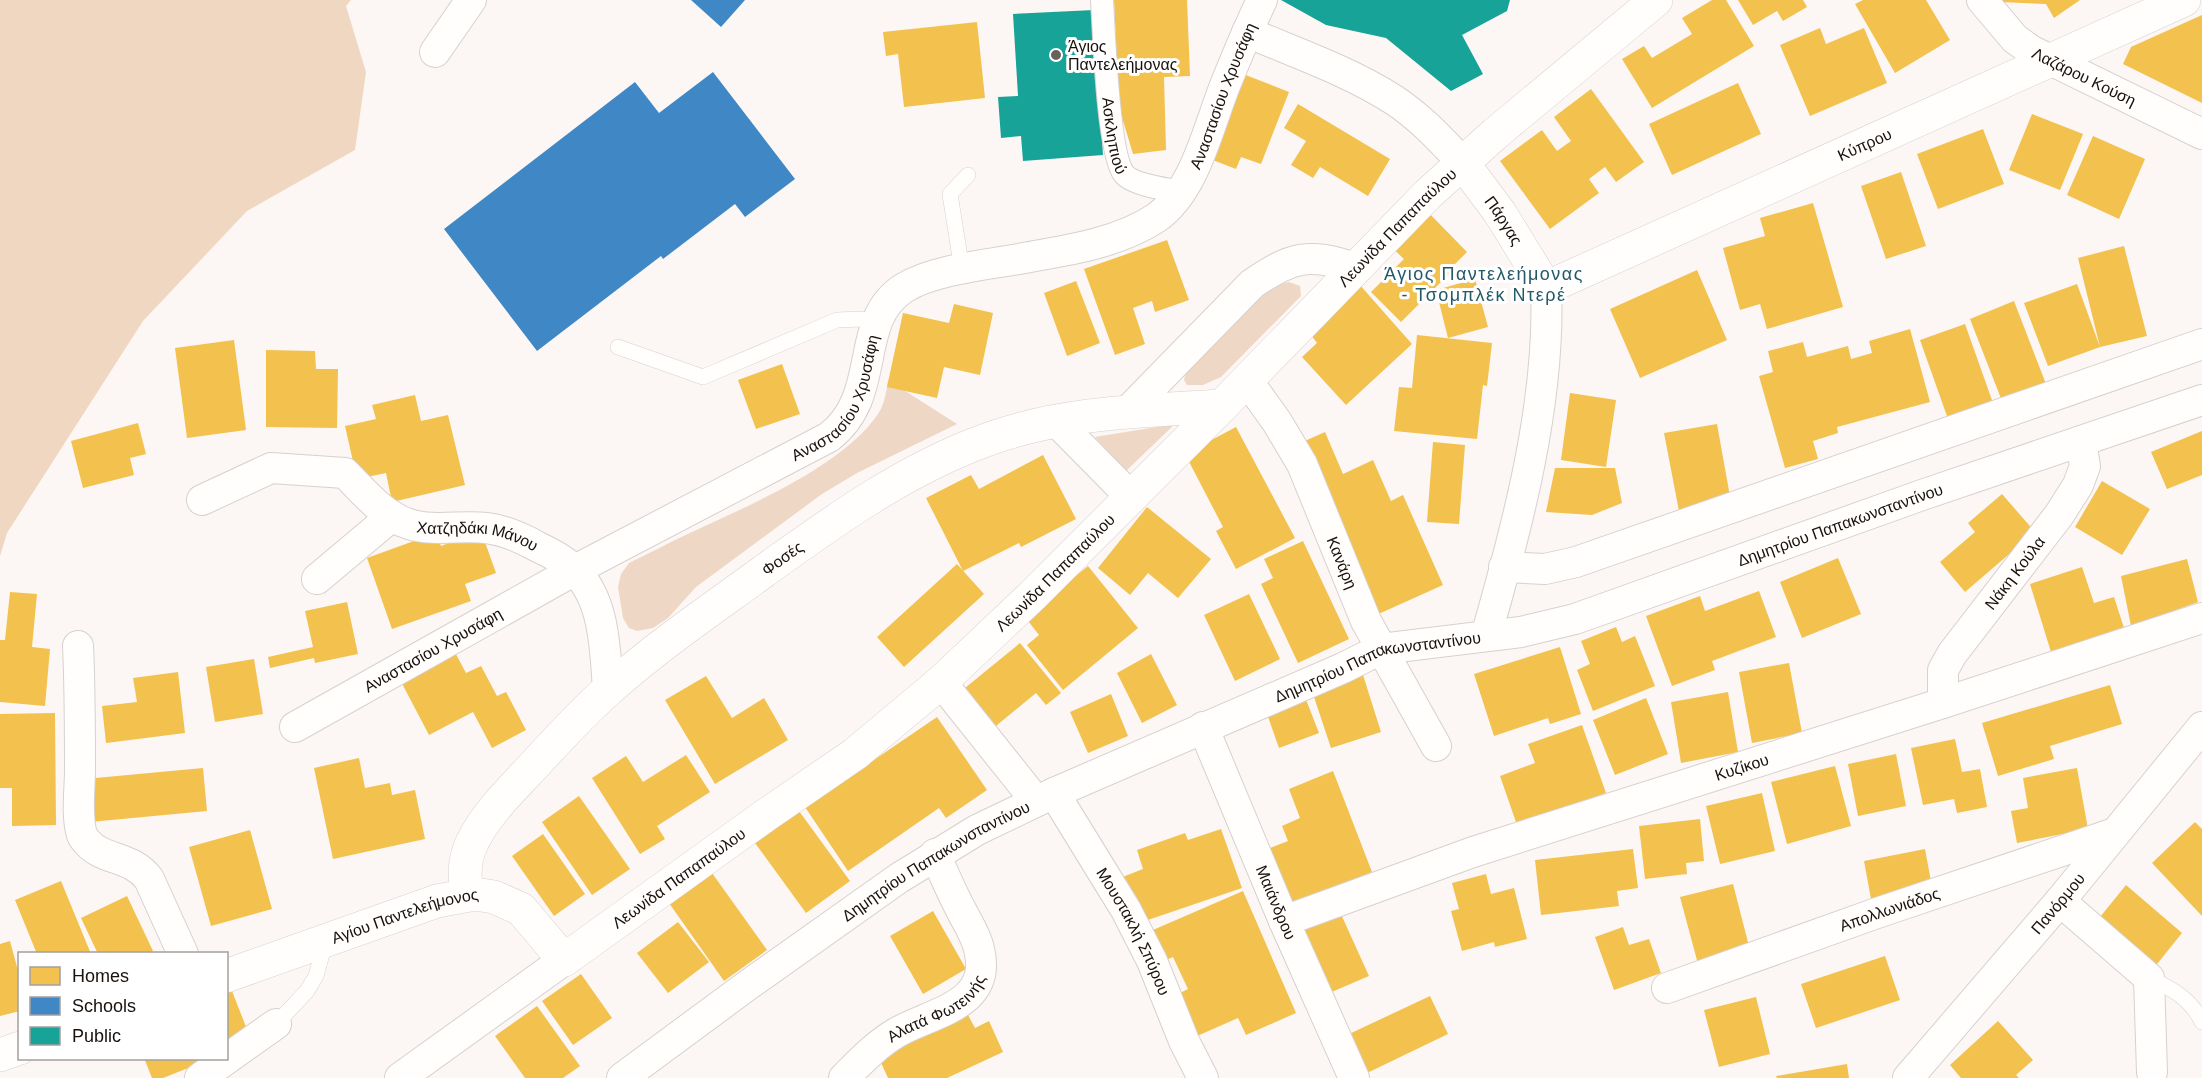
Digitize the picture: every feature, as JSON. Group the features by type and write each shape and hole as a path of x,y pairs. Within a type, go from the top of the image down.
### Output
{"main road":[{"name":"Λεωνίδα Παπαπαύλου","path":"564,960 855,754 941,682 1032,596 1462,162 1656,0"},
{"name":"Κύπρου","path":"1546,288 2184,0"},
{"name":"Πάργας","path":"1462,162 1500,213 1546,288"},
{"name":"Φοσές","path":"467,895 465,879 467,858 472,842 484,824 519,781 608,689 704,614 805,541 892,483 932,462 988,439 1056,421 1084,415 1222,406"},
{"name":"Αγίου Παντελεήμονος","path":"228,975 325,943 437,901 479,894 514,905 531,920 564,960"},
{"path":"0,1055 18,1049"}],"street":[{"path":"435,52 471,0"},
{"name":"Ασκληπιού","path":"1102,0 1110,106 1116,147 1123,173 1131,180 1181,192"},
{"name":"Αναστασίου Χρυσάφη","path":"295,727 575,570 792,457 839,429 850,416 858,400 875,324 883,308 904,288 933,276 1065,250 1117,236 1156,217 1169,207 1181,192 1193,169 1262,0"},
{"name":"Λαζάρου Κούση","path":"1982,0 2016,39 2049,61 2202,134"},
{"name":"Πάργας","path":"1248,32 1364,83 1395,101 1438,136 1462,162"},
{"path":"1127,412 1251,284 1265,275 1286,263 1304,259 1342,263 1355,268"},
{"path":"1486,636 1530,458 1547,339 1546,288"},
{"path":"1504,567 1545,569 1576,562 2202,344"},
{"name":"Κανάρη","path":"1247,380 1277,422 1302,464 1366,621 1436,746"},
{"name":"Δημητρίου Παπακωνσταντίνου","path":"622,1078 748,985 935,854 984,826 1203,727 1343,668 1381,649 1521,632 1575,619 1922,495 2202,400"},
{"path":"1056,421 1131,497"},
{"name":"Νάκη Κούλα","path":"1943,703 1943,670 1952,654 2059,515 2078,485 2085,466 2081,441"},
{"path":"202,500 271,468 345,473 385,511 317,579"},
{"name":"Χατζηδάκι Μάνου","path":"385,511 417,526 472,526 493,529 528,542 562,560 575,570"},
{"path":"575,570 586,584 598,613 605,652 608,689"},
{"name":"Κυζίκου","path":"1284,921 1473,852 2202,618"},
{"path":"78,646 82,835 89,845 133,864 143,871 149,879 182,952"},
{"name":"Μουστακλή Σπύρου","path":"941,682 1045,797 1126,910 1152,962 1184,1041 1203,1078"},
{"name":"Μαιάνδρου","path":"1203,727 1284,921 1354,1078"},
{"name":"Πανόρμου","path":"1908,1078 2060,901 2112,834 2202,727"},
{"name":"Απολλωνιάδος","path":"1667,988 1877,913 2112,834"},
{"name":"Αλατά Φωτεινής","path":"844,1078 868,1054 895,1034 954,1006 968,997 977,986 981,976 976,939 935,854"},
{"path":"2060,901 2149,978 2152,1072"},
{"name":"Λεωνίδα Παπαπαύλου","path":"400,1078 564,960"},
{"path":"228,1058 276,1024"},
{"path":"200,1078 225,1060"}],"lane":[{"path":"962,270 950,194 968,175"},
{"path":"618,347 703,377 837,320 862,319 875,324"},
{"path":"276,1024 307,991 316,976 325,943"},
{"path":"2149,978 2175,990 2198,1013 2202,1022"}],"shaded area":[{"path":"0,0 351,0 346,6 366,72 355,150 247,211 143,321 7,533 0,556"},
{"path":"1289,282 1300,286 1301,296 1221,377 1203,385 1187,385 1184,380 1186,372 1234,320 1262,295 1276,286"},
{"path":"888,380 957,424 857,473 822,494 696,587 668,618 653,628 637,631 629,628 623,618 618,587 621,574 629,563 765,497 818,468 862,433 878,414 884,402"},
{"path":"1175,424 1126,471 1095,437"}],"building: Homes":[{"path":"1114,0 1187,0 1190,76 1164,77 1166,150 1133,154 1106,64 1117,64"},
{"path":"1712,0 1726,0 1754,46 1652,108 1622,59 1644,46 1652,58 1692,34 1682,18"},
{"path":"1738,0 1803,0 1807,7 1783,21 1777,11 1753,25"},
{"path":"1863,0 1926,0 1950,40 1895,73 1855,4"},
{"path":"1999,0 2080,0 2054,18 2046,4 2001,2"},
{"path":"2202,15 2202,103 2123,64 2131,47"},
{"path":"977,22 985,98 904,107 898,54 886,56 883,32"},
{"path":"1820,28 1826,44 1864,28 1887,83 1810,116 1780,45"},
{"path":"1238,72 1289,92 1261,164 1241,157 1236,169 1205,157"},
{"path":"1738,83 1761,134 1672,175 1649,124"},
{"path":"1591,89 1644,162 1616,182 1605,167 1589,179 1599,193 1550,229 1500,161 1542,130 1557,151 1571,141 1554,117"},
{"path":"1298,104 1390,159 1368,196 1320,167 1313,178 1291,165 1306,141 1284,128"},
{"path":"2032,114 2083,134 2060,190 2009,170"},
{"path":"1983,129 2004,184 1938,209 1917,154"},
{"path":"2093,136 2145,159 2119,219 2067,195"},
{"path":"1901,172 1926,246 1886,259 1861,186"},
{"path":"1813,203 1843,307 1767,329 1760,304 1740,310 1723,248 1765,236 1760,218"},
{"path":"1423,207 1467,252 1451,268 1453,270 1401,322 1371,292 1404,259 1387,243"},
{"path":"1167,240 1189,300 1155,312 1152,301 1133,308 1145,344 1115,355 1084,269"},
{"path":"2124,246 2147,336 2100,347 2078,258"},
{"path":"1697,270 1727,340 1640,378 1610,309"},
{"path":"1475,279 1488,327 1448,338 1436,290"},
{"path":"1076,281 1100,343 1067,356 1044,293"},
{"path":"1359,284 1412,344 1346,405 1302,357 1317,343 1311,335"},
{"path":"2077,284 2100,347 2048,366 2024,303"},
{"path":"2014,301 2046,384 2002,401 1970,319"},
{"path":"954,304 993,313 980,375 944,367 937,398 887,387 903,313 949,323"},
{"path":"1965,324 1993,403 1948,419 1920,340"},
{"path":"1910,329 1930,402 1837,427 1838,433 1813,441 1818,459 1785,468 1759,376 1773,372 1768,351 1803,342 1807,357 1848,346 1851,359 1872,353 1869,341"},
{"path":"1417,335 1492,343 1487,386 1483,385 1477,439 1394,431 1399,387 1412,388"},
{"path":"234,340 246,430 187,438 175,348"},
{"path":"266,350 315,351 316,369 338,369 337,428 266,427"},
{"path":"782,364 800,414 756,429 738,380"},
{"path":"1570,393 1616,400 1606,467 1561,460"},
{"path":"415,395 421,421 448,415 465,485 392,502 386,473 357,479 345,426 376,419 372,405"},
{"path":"138,423 146,454 130,458 134,475 83,488 71,441"},
{"path":"1717,424 1731,502 1679,511 1664,433"},
{"path":"1236,427 1295,538 1236,569 1216,531 1223,527 1185,454"},
{"path":"2202,431 2202,475 2167,489 2151,452"},
{"path":"1325,432 1343,474 1373,460 1391,501 1403,495 1443,585 1374,616 1298,444"},
{"path":"1433,442 1465,445 1459,524 1427,522"},
{"path":"1043,455 1076,519 1021,547 1019,543 963,571 926,498 971,475 979,489"},
{"path":"1555,468 1615,468 1622,503 1592,515 1546,512"},
{"path":"2102,481 2150,509 2122,555 2075,527"},
{"path":"2002,494 2035,532 1965,592 1940,562 1975,532 1968,523"},
{"path":"1147,507 1211,559 1178,598 1148,573 1130,595 1098,568"},
{"path":"481,531 496,573 465,584 471,601 392,629 367,558 436,533 441,546"},
{"path":"1303,541 1349,639 1298,663 1261,584 1273,578 1264,559"},
{"path":"1838,558 1861,614 1802,638 1780,582"},
{"path":"2187,559 2198,602 2131,626 2121,576"},
{"path":"957,564 984,594 904,667 877,637"},
{"path":"1088,566 1138,628 1063,690 1027,645 1039,635 1025,617"},
{"path":"2082,567 2094,603 2114,597 2124,628 2051,652 2030,584"},
{"path":"1759,591 1776,637 1712,661 1715,670 1672,686 1646,616 1700,596 1705,611"},
{"path":"10,592 37,594 32,647 50,649 45,706 0,702 0,640 5,640"},
{"path":"1249,594 1280,659 1235,681 1204,615"},
{"path":"347,602 358,654 315,663 314,658 270,668 268,657 313,647 305,611"},
{"path":"1616,627 1622,642 1635,636 1655,686 1593,711 1577,670 1590,664 1581,641"},
{"path":"1020,643 1061,693 1046,705 1036,693 985,735 954,697"},
{"path":"451,645 466,673 481,666 497,696 506,692 526,730 492,748 473,712 429,735 397,674"},
{"path":"1560,647 1581,714 1550,724 1548,718 1494,736 1474,674"},
{"path":"1151,654 1177,705 1142,723 1117,673"},
{"path":"254,659 263,714 215,722 206,667"},
{"path":"1789,663 1802,733 1752,743 1739,672"},
{"path":"178,672 185,733 106,743 102,706 137,702 133,678"},
{"path":"1363,675 1381,732 1331,748 1312,691"},
{"path":"706,676 732,718 764,698 788,740 715,784 665,700"},
{"path":"2110,685 2122,724 2050,746 2054,759 1998,776 1982,723"},
{"path":"1728,692 1738,752 1681,763 1671,702"},
{"path":"1111,694 1128,736 1088,753 1070,712"},
{"path":"1305,697 1319,733 1279,748 1266,711"},
{"path":"1646,698 1668,754 1615,775 1593,720"},
{"path":"55,713 56,825 12,826 12,788 0,788 0,714"},
{"path":"937,717 987,790 946,818 939,808 848,871 805,807"},
{"path":"1582,725 1606,793 1517,825 1500,776 1535,763 1528,744"},
{"path":"1955,739 1962,772 1980,769 1987,807 1957,813 1954,799 1923,805 1911,748"},
{"path":"1896,754 1906,806 1858,816 1848,764"},
{"path":"686,755 710,792 657,826 665,839 640,854 592,778 626,756 643,782"},
{"path":"359,758 365,788 390,783 392,795 415,790 425,839 333,859 314,768"},
{"path":"1835,766 1851,826 1787,844 1771,782"},
{"path":"203,768 207,811 90,822 85,779"},
{"path":"2077,768 2088,829 2017,843 2011,811 2028,808 2023,778"},
{"path":"1333,771 1372,872 1282,908 1260,852 1288,841 1282,826 1300,818 1289,789"},
{"path":"1762,793 1775,851 1720,864 1706,806"},
{"path":"579,796 630,869 592,895 542,822"},
{"path":"799,811 850,881 806,913 755,843"},
{"path":"1700,819 1704,861 1686,863 1687,874 1645,879 1639,826"},
{"path":"2195,822 2202,829 2202,916 2152,863"},
{"path":"1221,829 1242,888 1136,924 1120,878 1143,869 1137,850 1185,833 1188,840"},
{"path":"250,830 272,909 211,926 189,847"},
{"path":"543,834 585,894 554,916 512,856"},
{"path":"1633,849 1638,888 1617,891 1619,906 1541,915 1535,860"},
{"path":"1925,849 1932,887 1871,899 1864,861"},
{"path":"712,873 767,950 724,981 669,903"},
{"path":"1486,874 1491,894 1514,888 1527,939 1495,947 1494,942 1462,951 1451,911 1459,909 1452,883"},
{"path":"61,881 90,952 36,952 15,900"},
{"path":"1733,884 1750,950 1698,964 1680,897"},
{"path":"2126,885 2182,933 2153,969 2096,922"},
{"path":"1243,891 1296,1013 1246,1035 1238,1018 1188,1040 1170,998 1188,989 1173,957 1159,963 1146,933"},
{"path":"127,896 153,951 97,952 81,918"},
{"path":"933,911 966,969 923,994 890,936"},
{"path":"1340,912 1369,976 1320,997 1293,933"},
{"path":"678,922 709,962 668,993 637,953"},
{"path":"1623,927 1629,945 1649,939 1661,973 1614,990 1595,937"},
{"path":"10,941 18,971 18,1012 0,1016 0,944"},
{"path":"1885,956 1900,1000 1816,1028 1801,984"},
{"path":"581,974 612,1018 573,1045 542,1001"},
{"path":"232,991 248,1032 228,1040 228,992"},
{"path":"1430,996 1448,1034 1365,1074 1347,1035"},
{"path":"1756,997 1770,1054 1719,1067 1704,1010"},
{"path":"537,1006 580,1066 563,1078 525,1078 495,1036"},
{"path":"968,1015 975,1028 989,1021 1003,1052 947,1078 888,1078 878,1056"},
{"path":"1998,1021 2033,1060 2016,1075 2019,1078 1961,1078 1950,1065"},
{"path":"145,1060 208,1060 163,1078 152,1078"},
{"path":"1847,1064 1849,1078 1777,1078 1776,1076"}],"building: Schools":[{"path":"691,0 745,0 721,27"},
{"path":"713,72 795,179 745,217 735,204 663,259 661,256 537,351 444,229 635,82 659,113"}],"building: Public":[{"path":"1281,0 1510,0 1507,11 1462,35 1483,74 1451,91 1386,38 1326,25"},
{"name":"Άγιος Παντελεήμονας","path":"1094,10 1103,155 1023,161 1021,136 1001,138 998,97 1018,96 1013,14"}],"place":[{"name":"Άγιος Παντελεήμονας","path":"1056,55"}],"district":[{"name":"Άγιος Παντελεήμονας - Τσομπλέκ Ντερέ","path":"1484,284"}]}
